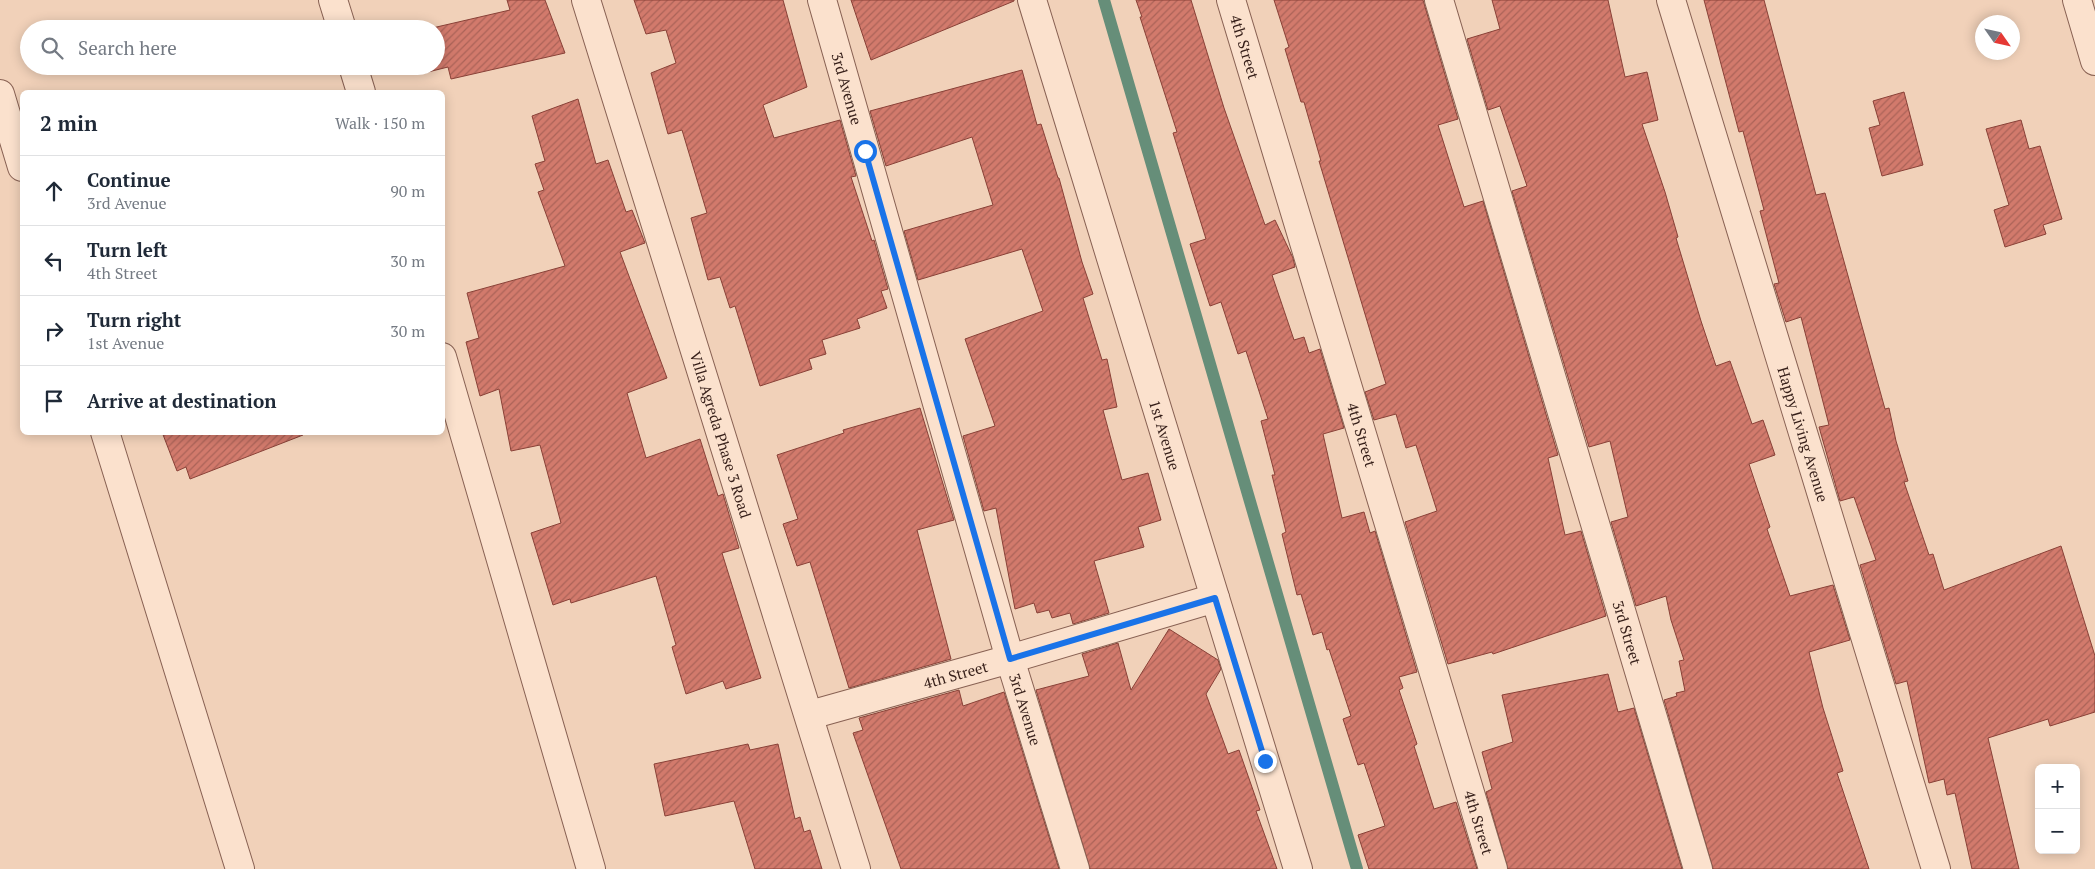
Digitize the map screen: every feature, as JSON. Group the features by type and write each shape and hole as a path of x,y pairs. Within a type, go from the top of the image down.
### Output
{"street":[{"path":"333,0 339,20"},
{"name":"Villa Agreda Phase 3 Road","path":"586,0 810,715 856,869"},
{"name":"3rd Avenue","path":"822,0 1010,659 1075,869"},
{"name":"1st Avenue","path":"1032,0 1298,869"},
{"name":"4th Street","path":"1231,0 1493,869"},
{"name":"3rd Street","path":"1439,0 1698,869"},
{"name":"Happy Living Avenue","path":"1671,0 1936,869"},
{"path":"2076,0 2095,61"},
{"path":"356,75 360,90"},
{"path":"0,94 20,160"},
{"path":"445,367 591,869"},
{"path":"106,435 240,869"},
{"name":"4th Street","path":"810,715 1010,659 1215,598"}],"building":[{"path":"507,0 545,0 565,53 451,79 448,67 445,68 445,25 510,10"},
{"path":"634,0 783,0 807,87 763,105 774,138 840,120 856,176 851,177 872,241 874,240 888,289 881,291 887,308 857,319 860,328 822,340 826,354 809,359 812,369 760,386 735,306 730,308 720,277 708,280 691,218 707,213 682,130 668,134 651,73 676,63 666,30 646,34"},
{"path":"851,0 1014,0 1014,1 871,60"},
{"path":"1136,0 1191,0 1224,108 1265,225 1275,220 1293,258 1295,267 1272,275 1294,340 1304,337 1309,353 1320,349 1344,428 1323,434 1342,518 1364,512 1370,533 1375,531 1417,672 1399,677 1403,688 1399,690 1417,744 1414,746 1434,809 1456,802 1477,869 1369,869 1358,835 1385,826 1364,763 1358,765 1343,719 1351,716 1329,649 1327,650 1322,632 1313,635 1301,594 1297,595 1282,534 1286,532 1272,475 1275,475 1261,421 1268,419 1246,351 1238,354 1221,302 1210,306 1190,244 1206,239 1173,133 1177,132"},
{"path":"1274,0 1423,0 1458,119 1438,125 1464,207 1483,201 1558,455 1548,458 1565,535 1581,531 1606,616 1493,654 1492,652 1448,664 1405,522 1437,511 1416,445 1406,448 1396,414 1374,420 1365,392 1386,384 1319,161 1321,161 1304,102 1301,102 1285,49 1289,47"},
{"path":"1492,0 1608,0 1625,77 1647,72 1658,120 1642,124 1665,192 1678,237 1676,238 1716,366 1730,361 1752,424 1763,420 1775,455 1749,464 1770,527 1767,529 1790,596 1833,585 1850,640 1809,652 1823,708 1843,771 1837,773 1869,869 1713,869 1664,700 1677,696 1676,693 1685,691 1679,661 1684,660 1671,620 1666,596 1636,606 1611,522 1628,517 1610,441 1589,447 1512,191 1527,186 1500,106 1488,110 1467,39 1500,29"},
{"path":"1704,0 1764,0 1816,195 1825,193 1885,409 1889,408 1896,441 1908,481 1904,482 1929,555 1933,554 1944,590 2061,546 2095,656 2095,712 2050,726 2048,719 1988,738 2019,869 1972,869 1955,793 1947,795 1944,779 1929,783 1907,681 1896,684 1860,565 1876,560 1854,497 1840,501 1819,427 1829,425 1801,317 1786,322 1774,284 1779,283 1760,211 1764,210 1743,131 1739,132"},
{"path":"1022,70 1037,125 1041,124 1059,178 1082,262 1093,294 1083,298 1102,360 1107,359 1117,407 1103,410 1122,480 1148,473 1161,520 1138,527 1144,547 1094,561 1109,613 1073,624 1070,613 1052,618 1049,610 1037,613 1034,603 1015,609 996,508 984,511 963,436 995,426 965,339 1043,311 1022,249 918,280 904,231 993,205 972,137 886,166 870,111"},
{"path":"1904,92 1923,165 1882,176 1869,128 1880,125 1873,101"},
{"path":"578,99 596,164 608,160 626,212 632,210 645,243 620,252 667,378 627,393 646,458 700,439 718,496 723,494 739,548 722,553 761,678 726,689 723,681 686,694 672,647 676,645 656,576 571,603 570,599 553,605 531,533 561,523 540,445 511,451 499,389 480,396 466,342 479,338 467,293 565,266 538,192 544,190 535,164 545,161 532,116"},
{"path":"2021,120 2029,149 2040,146 2062,219 2043,225 2046,234 2005,247 1994,210 2009,205 1986,129"},
{"path":"920,408 954,520 917,530 951,659 849,688 810,562 797,566 783,524 798,519 777,455 844,433 843,430"},
{"path":"163,435 303,435 190,479 186,467 177,471"},
{"path":"1169,629 1218,660 1221,669 1206,694 1228,754 1239,750 1260,810 1256,811 1277,869 1090,869 1036,690 1089,676 1082,654 1118,643 1131,690"},
{"path":"1608,674 1618,712 1634,708 1682,869 1508,869 1486,792 1492,789 1482,752 1513,742 1502,695"},
{"path":"959,690 963,706 1004,692 1059,869 901,869 853,733 863,730 859,718"},
{"path":"748,744 750,750 778,744 795,819 800,817 804,832 810,830 822,869 755,869 734,801 665,816 654,764"}],"waterway":[{"path":"1104,0 1357,869"}],"route":[{"path":"865,151 1010,659 1215,598 1265,761"}]}
